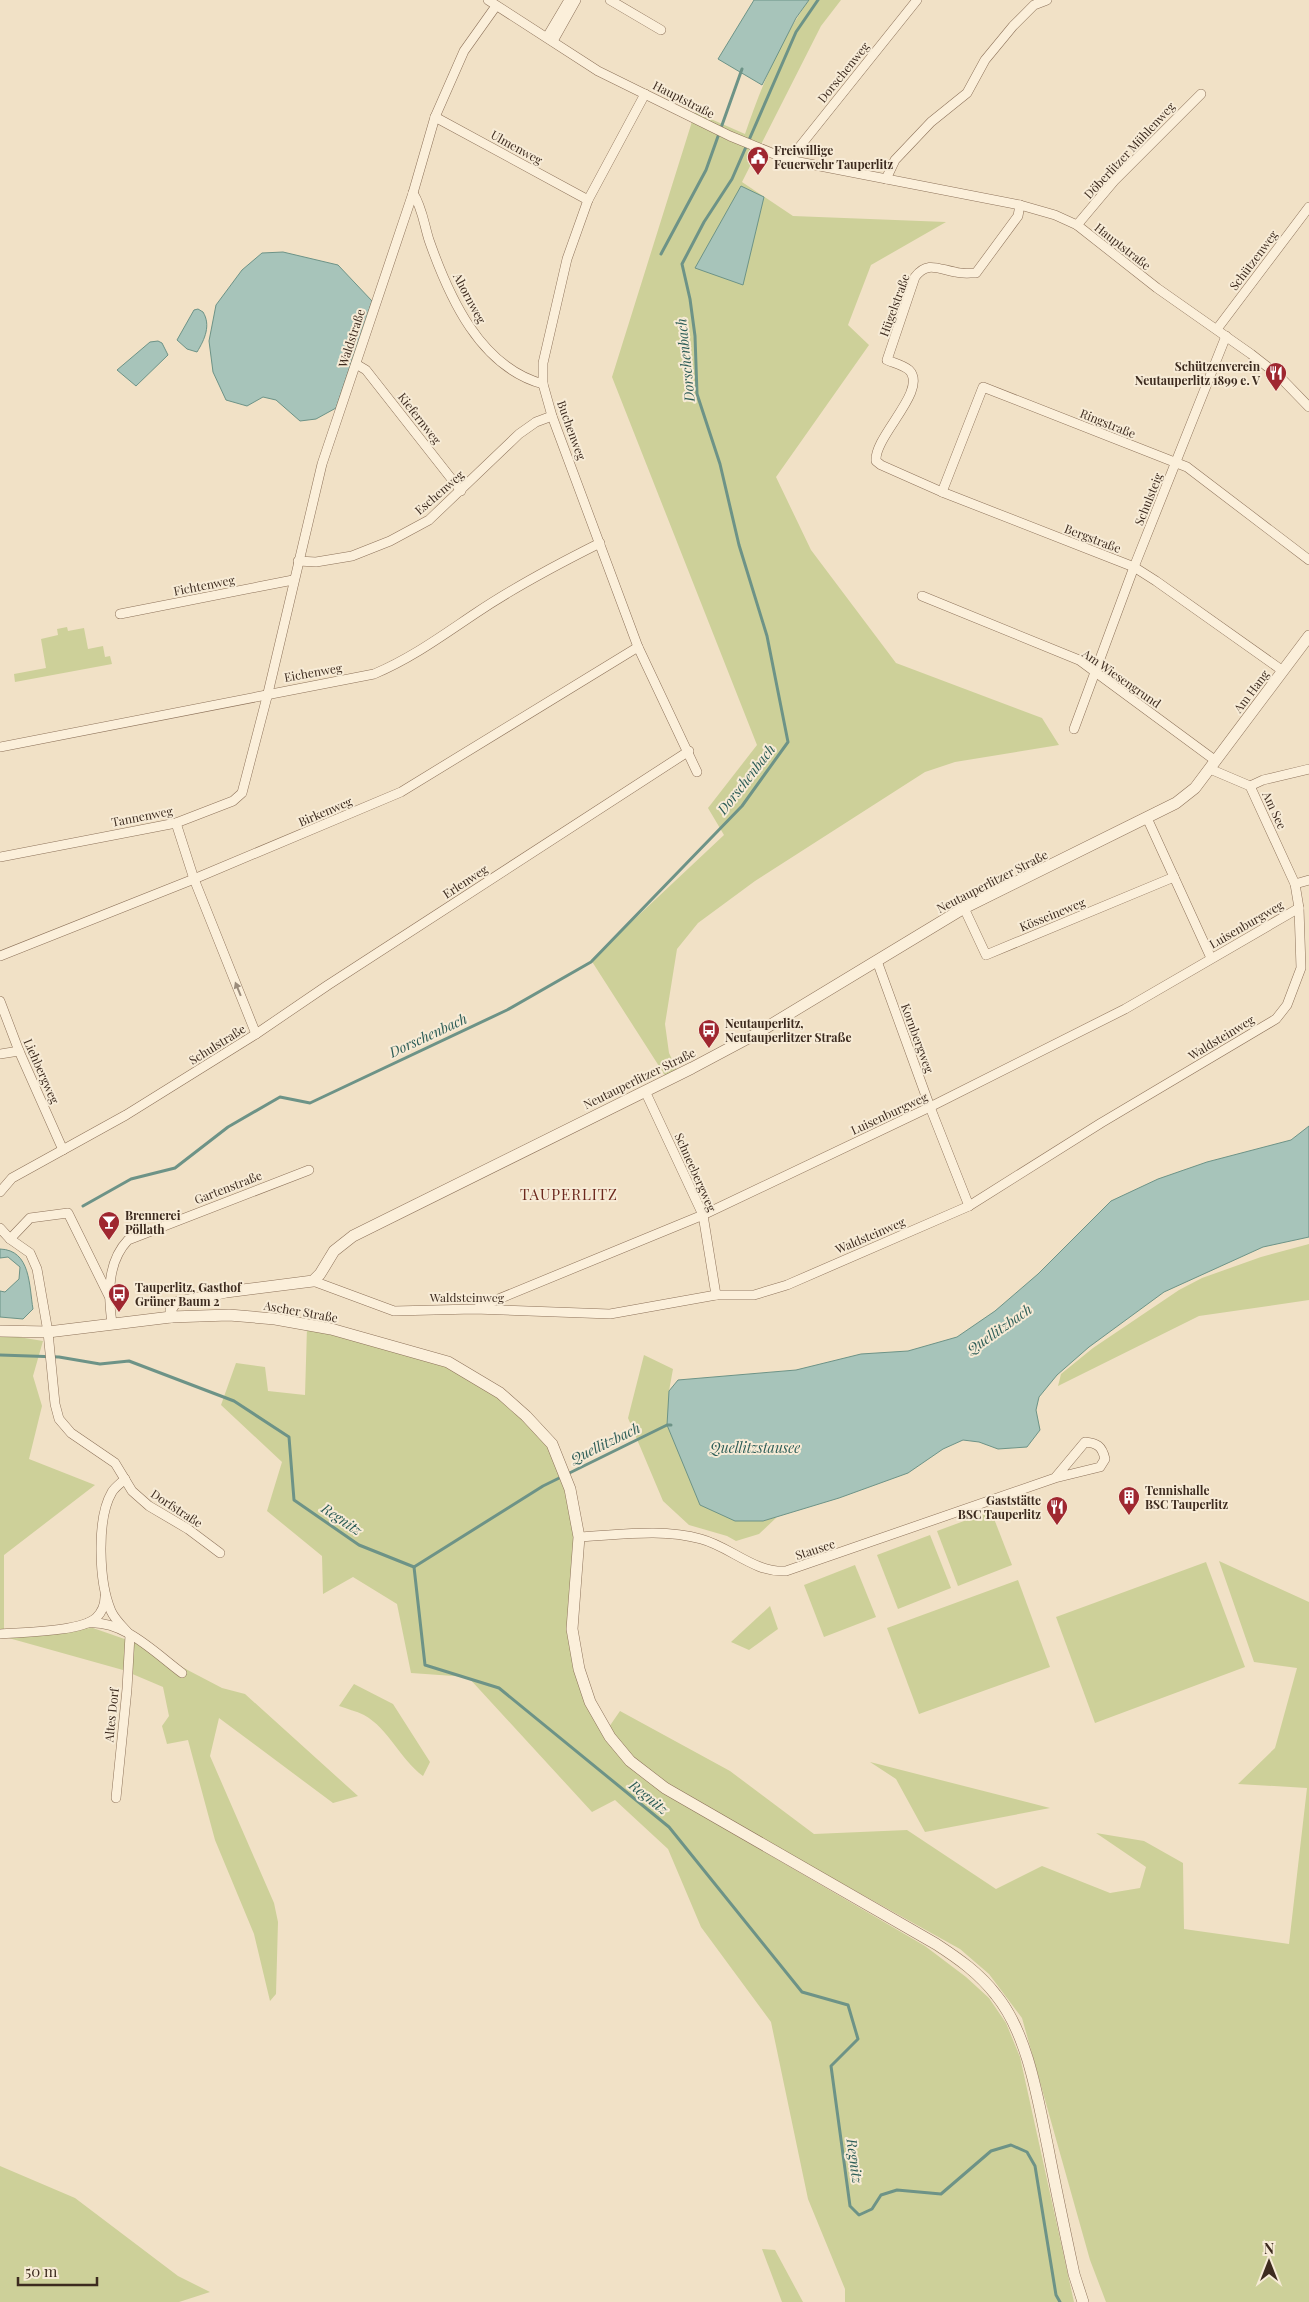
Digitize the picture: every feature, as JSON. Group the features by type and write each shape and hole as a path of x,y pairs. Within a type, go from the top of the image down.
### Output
{"street":[{"path":"550,39 569,0"},
{"path":"550,39 576,0"},
{"path":"610,0 661,30"},
{"name":"Dorschenweg","path":"789,160 917,0"},
{"path":"886,179 895,160 931,122 967,93 985,60 1013,26 1034,5 1047,0"},
{"name":"Hauptstraße","path":"492,3 598,71 730,136 789,160 1020,205 1055,215 1077,225 1157,288 1278,375 1308,405"},
{"name":"Waldstraße","path":"268,693 293,580 322,464 413,193 435,116 464,51 492,3"},
{"name":"Buchenweg","path":"645,94 588,200 568,258 554,314 543,364 543,384 552,416 638,647 697,772"},
{"name":"Döberlitzer Mühlenweg","path":"1077,225 1114,181 1201,94"},
{"name":"Ulmenweg","path":"435,116 588,200"},
{"name":"Ahornweg","path":"413,193 419,203 429,239 443,275 475,335 492,355 512,372 543,384"},
{"name":"Hügelstraße","path":"876,461 878,446 912,392 912,375 909,370 887,360 915,277 920,270 936,266 957,273 976,273 1018,216 1020,205"},
{"name":"Schützenweg","path":"1216,329 1309,207"},
{"name":"Schulsteig","path":"1074,729 1094,670 1226,336"},
{"name":"Kiefernweg","path":"356,364 366,370 461,491"},
{"name":"Ringstraße","path":"942,492 983,387 1187,467 1309,560"},
{"name":"Eschenweg","path":"298,561 316,562 352,556 390,541 429,520 519,434 536,422 552,416"},
{"name":"Bergstraße","path":"876,461 942,492 1134,567 1156,580 1283,671"},
{"name":"Eichenweg","path":"0,747 268,693 374,674 401,663 532,577 600,543"},
{"name":"Fichtenweg","path":"120,614 293,580"},
{"name":"Am Wiesengrund","path":"922,596 1079,660 1213,765"},
{"name":"Am Hang","path":"1213,765 1309,636"},
{"name":"Birkenweg","path":"0,956 194,879 402,792 638,647"},
{"name":"Tannenweg","path":"0,858 21,852 176,823 233,801 242,793 268,693"},
{"name":"Erlenweg","path":"256,1034 328,985 688,751"},
{"name":"Am See","path":"1213,765 1250,786 1295,884 1299,908"},
{"name":"Neutauperlitzer Straße","path":"313,1281 320,1274 334,1251 353,1236 754,1035 964,908 1176,803 1196,788 1213,765"},
{"path":"1250,786 1264,780 1309,769"},
{"path":"1147,818 1211,958"},
{"name":"Schulstraße","path":"0,1192 12,1178 126,1115 256,1034 194,879 176,823"},
{"name":"Kösseineweg","path":"964,908 986,955 1174,877"},
{"path":"1295,884 1309,880"},
{"name":"Luisenburgweg","path":"474,1309 703,1215 930,1108 1125,1008 1299,908"},
{"name":"Waldsteinweg","path":"313,1281 394,1310 474,1309 610,1314 716,1295 754,1295 787,1285 969,1206 1101,1123 1276,1019 1287,1005 1301,968 1299,908"},
{"name":"Kornbergweg","path":"877,961 930,1108 969,1206"},
{"name":"Liehbergweg","path":"0,1002 19,1051 63,1150"},
{"path":"0,1054 19,1051"},
{"name":"Schneebergweg","path":"645,1091 703,1215 716,1295"},
{"name":"Gartenstraße","path":"112,1323 109,1296 114,1265 118,1251 128,1240 309,1170"},
{"path":"10,1239 30,1218 68,1213 109,1296"},
{"name":"Dorfstraße","path":"0,1229 10,1239 30,1253 37,1269 48,1332 54,1404 59,1419 71,1433 115,1463 132,1491 149,1506 188,1529 220,1553"},
{"path":"171,1317 171,1309 175,1303 226,1292 313,1281"},
{"name":"Ascher Straße","path":"0,1331 48,1332 171,1317 229,1315 275,1319 331,1330 416,1351 448,1362 500,1393 526,1416 552,1444 570,1489 579,1536 572,1629 580,1669 590,1702 610,1737 630,1761 665,1788 936,1944 968,1965 997,1996 1022,2047 1035,2087 1074,2274 1083,2302"},
{"name":"Stausee","path":"579,1536 650,1533 702,1539 763,1569 774,1572 786,1571 1055,1478 1100,1466 1105,1459 1103,1450 1096,1443 1086,1442 1055,1478"},
{"path":"85,1624 100,1613 105,1602 102,1569 103,1520 111,1494 125,1479"},
{"path":"105,1592 112,1613 130,1635"},
{"path":"0,1634 46,1631 85,1624 104,1623 119,1628 130,1635 182,1673"},
{"name":"Altes Dorf","path":"116,1798 130,1635"}],"green space":[{"path":"809,0 841,0 821,26 742,182 793,216 946,222 871,265 848,325 869,345 776,477 811,550 896,663 1042,718 1059,745 955,762 925,772 755,881 698,923 677,949 665,1024 669,1053 678,1072 666,1077 591,960 724,835 708,808 757,745 612,377 695,112 745,134 780,48"},
{"path":"67,627 68,631 84,628 88,649 103,646 105,657 110,656 112,664 15,682 14,674 46,668 41,639 58,635 57,629"},
{"path":"1309,1244 1309,1300 1199,1316 1058,1386 1061,1374 1093,1348 1179,1290 1202,1278 1261,1257"},
{"path":"307,1327 417,1349 527,1414 573,1488 576,1628 581,1668 593,1702 609,1727 620,1711 730,1771 814,1834 907,1830 996,1889 1042,1866 1110,1893 1140,1888 1146,1867 1096,1833 1144,1841 1183,1863 1184,1929 1289,1944 1307,1788 1238,1784 1275,1748 1297,1668 1254,1662 1219,1561 1309,1602 1309,2302 1106,2302 1090,2260 1022,2018 989,1974 960,1949 760,1838 744,1840 925,1946 966,1977 989,1998 1006,2023 1020,2057 1074,2302 845,2302 845,2289 808,2199 771,2022 701,1927 668,1849 615,1800 592,1812 468,1677 411,1673 397,1604 353,1577 323,1594 322,1556 267,1511 282,1462 221,1405 236,1363 265,1367 268,1391 305,1395"},
{"path":"0,1334 43,1341 33,1376 42,1406 29,1459 95,1485 4,1555 4,1631 93,1628 136,1643 222,1688 245,1694 358,1796 333,1803 219,1718 210,1756 274,1903 278,1922 276,1994 270,2001 254,1934 215,1840 188,1740 167,1744 162,1726 169,1716 163,1687 123,1670 5,1637 0,1632"},
{"path":"644,1355 673,1369 669,1391 763,1521 777,1517 759,1534 736,1541 727,1536 689,1525 663,1501 628,1418"},
{"path":"991,1511 1012,1565 958,1586 937,1531"},
{"path":"930,1535 951,1588 898,1609 877,1555"},
{"path":"1206,1562 1245,1667 1095,1723 1056,1617"},
{"path":"855,1565 876,1617 824,1637 804,1585"},
{"path":"1018,1580 1050,1667 919,1714 887,1628"},
{"path":"770,1606 778,1629 749,1650 731,1642"},
{"path":"354,1684 393,1704 430,1762 423,1776 373,1721 364,1715 339,1706"},
{"path":"870,1762 1050,1808 925,1832 896,1779"},
{"path":"0,2166 75,2198 178,2276 210,2292 179,2302 0,2302"},
{"path":"762,2249 775,2250 803,2302 782,2302"}],"water":[{"path":"754,0 809,0 796,18 762,85 718,59"},
{"path":"741,186 764,197 743,285 695,268"},
{"path":"283,252 338,265 372,301 336,408 316,419 300,421 276,400 263,397 247,406 226,400 213,372 209,341 216,305 242,270 262,253"},
{"path":"198,309 203,312 207,327 205,337 197,352 187,349 177,340 194,310"},
{"path":"158,341 162,343 168,355 136,386 117,370 150,342"},
{"name":"Quellitzstausee","path":"1309,1126 1309,1237 1263,1247 1164,1292 1089,1347 1057,1375 1039,1397 1036,1410 1040,1430 1027,1447 998,1449 979,1442 963,1440 943,1449 908,1473 839,1498 763,1521 735,1521 700,1505 667,1425 669,1391 678,1380 796,1370 861,1354 908,1351 957,1337 995,1311 1038,1274 1111,1201 1158,1179 1207,1162 1291,1140"},
{"path":"0,1249 10,1251 18,1256 27,1271 33,1309 23,1319 0,1317 0,1291 5,1292 19,1279 20,1267 8,1257 0,1258"}],"waterway":[{"name":"Dorschenbach","path":"83,1206 131,1179 175,1168 228,1127 280,1097 310,1103 507,1010 591,962 742,806 788,742 767,636 739,545 720,464 697,394 695,336 690,299 682,264 704,222 732,179 796,32 818,0"},
{"name":"Dorschenbach","path":"661,254 706,170 742,69"},
{"name":"Regnitz","path":"0,1355 59,1357 100,1364 129,1361 234,1401 289,1437 294,1500 359,1545 414,1567 425,1665 499,1688 669,1827 802,1992 848,2005 858,2039 831,2066 850,2206 859,2215 872,2209 881,2195 897,2190 941,2194 991,2151 1011,2145 1027,2152 1035,2166 1056,2295 1060,2302"},
{"name":"Quellitzbach","path":"414,1567 543,1486 667,1425 671,1425"}],"place":[{"name":"Freiwillige Feuerwehr Tauperlitz","path":"758,176"},
{"name":"Schützenverein Neutauperlitz 1899 e. V","path":"1276,392"},
{"name":"Neutauperlitz, Neutauperlitzer Straße","path":"709,1049"},
{"name":"Brennerei Pöllath","path":"109,1241"},
{"name":"Tauperlitz, Gasthof Grüner Baum 2","path":"119,1313"},
{"name":"Tennishalle BSC Tauperlitz","path":"1129,1516"},
{"name":"Gaststätte BSC Tauperlitz","path":"1057,1526"}],"district":[{"name":"TAUPERLITZ","path":"569,1194"}]}
